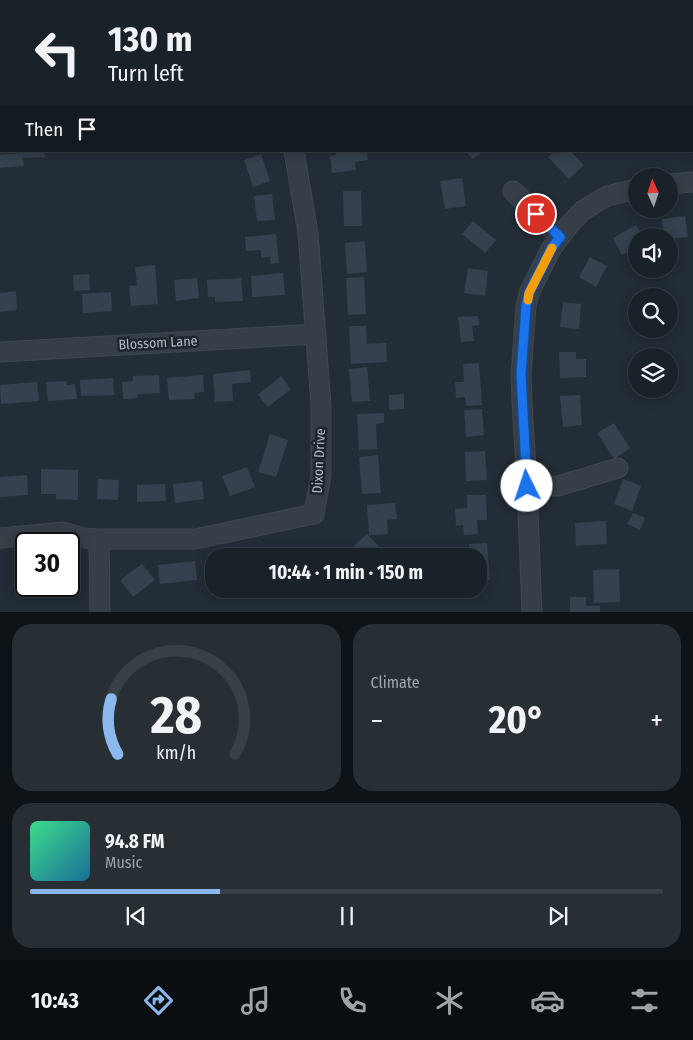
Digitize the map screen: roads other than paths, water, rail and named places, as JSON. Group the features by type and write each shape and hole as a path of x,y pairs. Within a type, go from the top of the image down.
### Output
{"street":[{"name":"Dixon Drive","path":"0,538 64,532 84,538 98,539 195,539 314,514 321,476 321,405 308,233 294,152"},
{"path":"678,183 693,182"},
{"path":"513,191 560,237"},
{"path":"532,612 521,375 526,306 529,293 551,249 570,224 582,211 607,196 628,191"},
{"name":"Blossom Lane","path":"0,352 316,334"},
{"path":"527,486 558,486 618,468"},
{"path":"98,539 100,556 100,609"}]}
